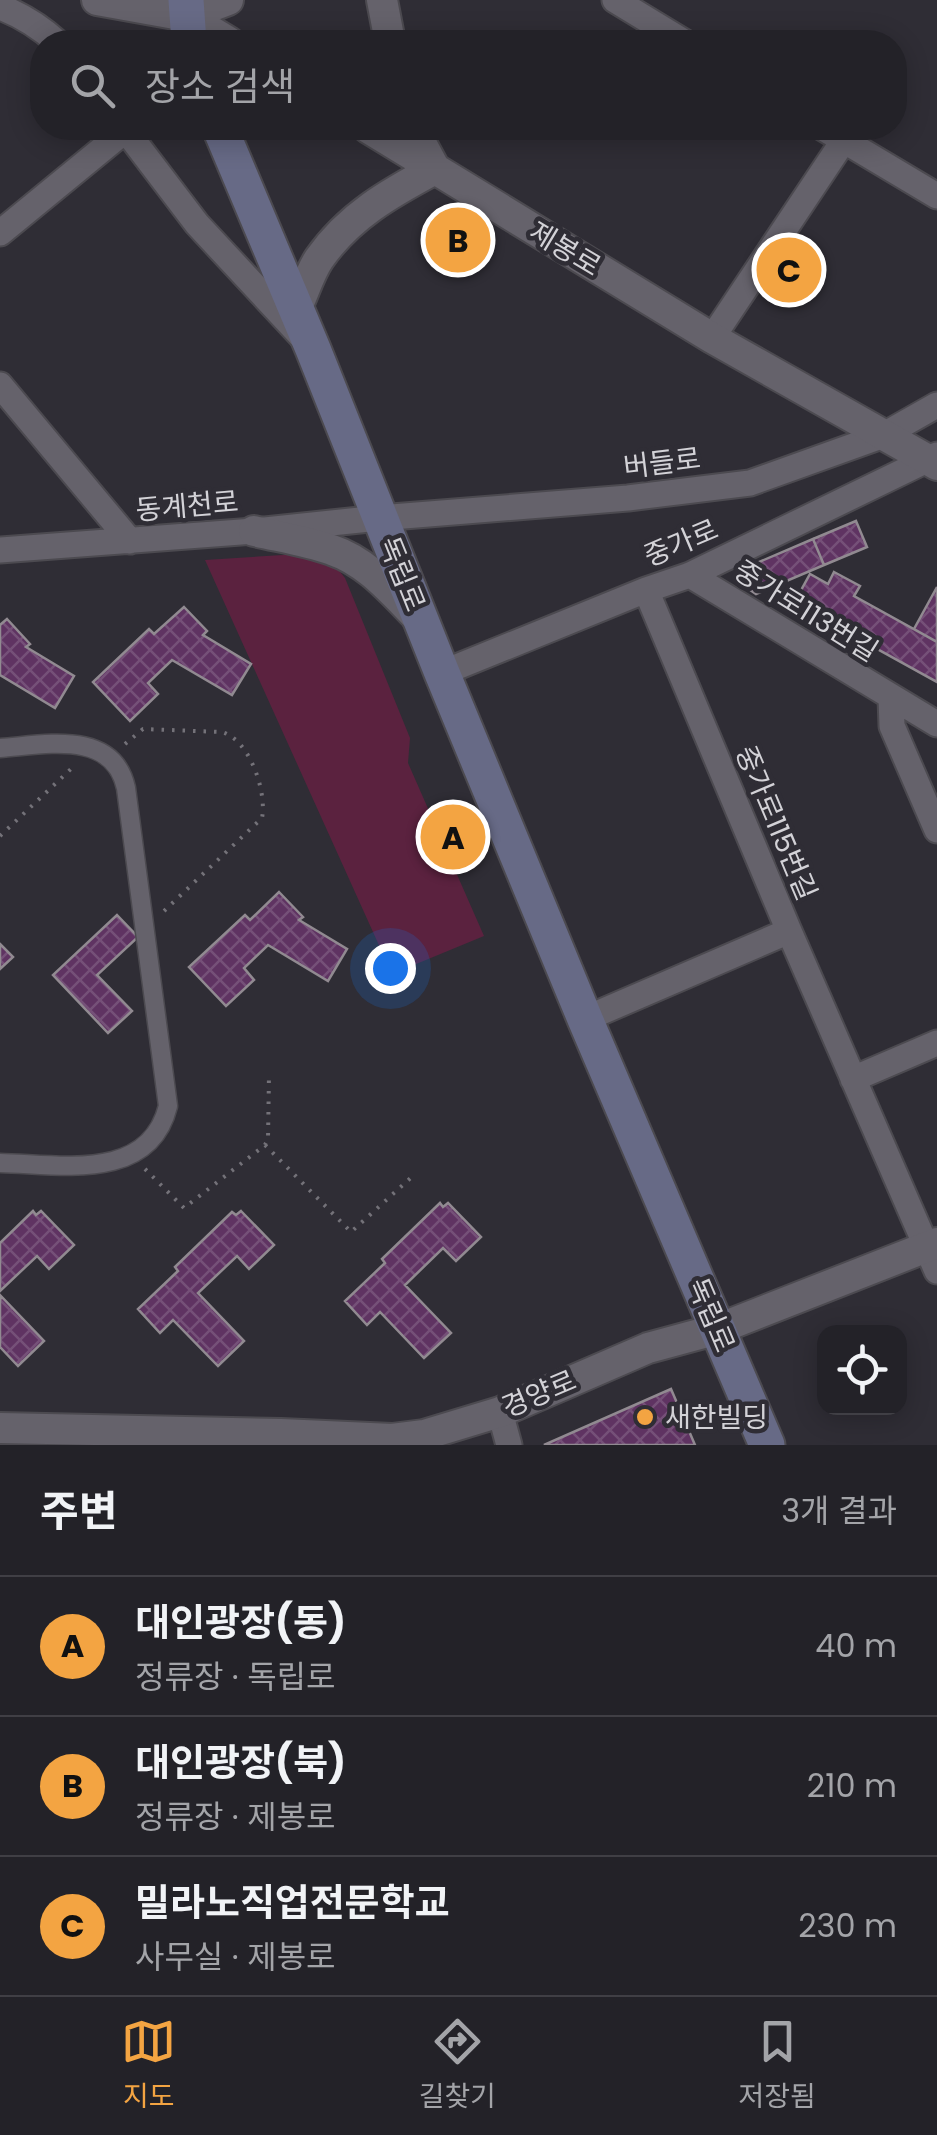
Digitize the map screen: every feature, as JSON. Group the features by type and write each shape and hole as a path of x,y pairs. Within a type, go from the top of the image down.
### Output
{"main road":[{"name":"독립로","path":"225,140 585,1019 767,1445"}],"street":[{"path":"97,0 187,20 228,0"},
{"path":"382,0 388,30"},
{"path":"615,0 664,30"},
{"path":"0,7 41,30"},
{"path":"0,233 112,140"},
{"path":"135,140 197,224 313,349"},
{"name":"제봉로","path":"388,140 712,338 934,459"},
{"path":"296,309 318,261 349,224 384,196 435,169 419,140"},
{"path":"712,338 829,140"},
{"path":"843,140 937,196"},
{"path":"0,385 130,540"},
{"name":"버들로","path":"380,518 628,498 750,483 884,435 937,406"},
{"name":"중가로","path":"442,673 690,574 934,459"},
{"name":"동계천로","path":"0,550 380,518"},
{"path":"254,531 350,558 384,583 421,622"},
{"name":"중가로113번길","path":"690,574 937,724"},
{"name":"중가로115번길","path":"646,590 788,931 934,1254"},
{"name":"중가로113번길","path":"891,698 892,726 937,830"},
{"path":"0,748 79,744 101,754 120,771 126,788 168,1106 155,1135 132,1155 111,1164 0,1163"},
{"path":"585,1019 788,931"},
{"path":"853,1079 937,1042"},
{"name":"경양로","path":"0,1428 44,1437 392,1439 424,1435 500,1412 648,1348 718,1329 934,1254"},
{"path":"500,1412 510,1445"}],"path":[{"path":"0,836 101,754 143,729 231,734 241,743 260,784 262,818 145,927"},
{"path":"132,1155 184,1208 265,1145 270,1074"},
{"path":"265,1145 351,1232 415,1174"}],"shaded area":[{"path":"299,554 333,563 345,578 410,738 408,763 484,936 392,974 205,560"}],"building":[{"path":"856,521 867,547 824,565 813,539"},
{"path":"813,539 824,565 756,594 743,585 745,568"},
{"path":"834,572 860,586 854,596 937,642 937,682 794,603 810,574 828,584"},
{"path":"937,587 937,642 914,629"},
{"path":"184,607 207,631 203,635 251,664 232,695 172,660 148,683 158,694 130,721 93,682 149,629 154,634"},
{"path":"7,619 30,644 26,647 74,676 55,708 0,675 0,625"},
{"path":"279,892 303,917 299,920 347,949 328,981 268,945 244,968 254,980 226,1006 189,967 245,915 250,920"},
{"path":"117,915 138,937 97,975 132,1011 108,1033 53,975"},
{"path":"0,944 13,957 0,969"},
{"path":"440,1203 443,1207 448,1203 481,1237 456,1261 443,1248 405,1285 451,1333 424,1358 380,1312 367,1325 345,1301"},
{"path":"33,1211 36,1215 41,1211 74,1245 49,1269 37,1256 0,1291 0,1243"},
{"path":"241,1211 274,1245 249,1269 237,1256 198,1293 244,1341 218,1366 173,1320 160,1333 138,1309 232,1212 236,1215"},
{"path":"0,1295 44,1341 18,1366 0,1347"},
{"name":"새한빌딩","path":"671,1389 695,1445 544,1445"}],"place":[{"name":"대인광장(북)","path":"458,240"},
{"name":"밀라노직업전문학교","path":"789,270"},
{"name":"대인광장(동)","path":"453,837"},
{"name":"새한빌딩","path":"645,1417"}]}
